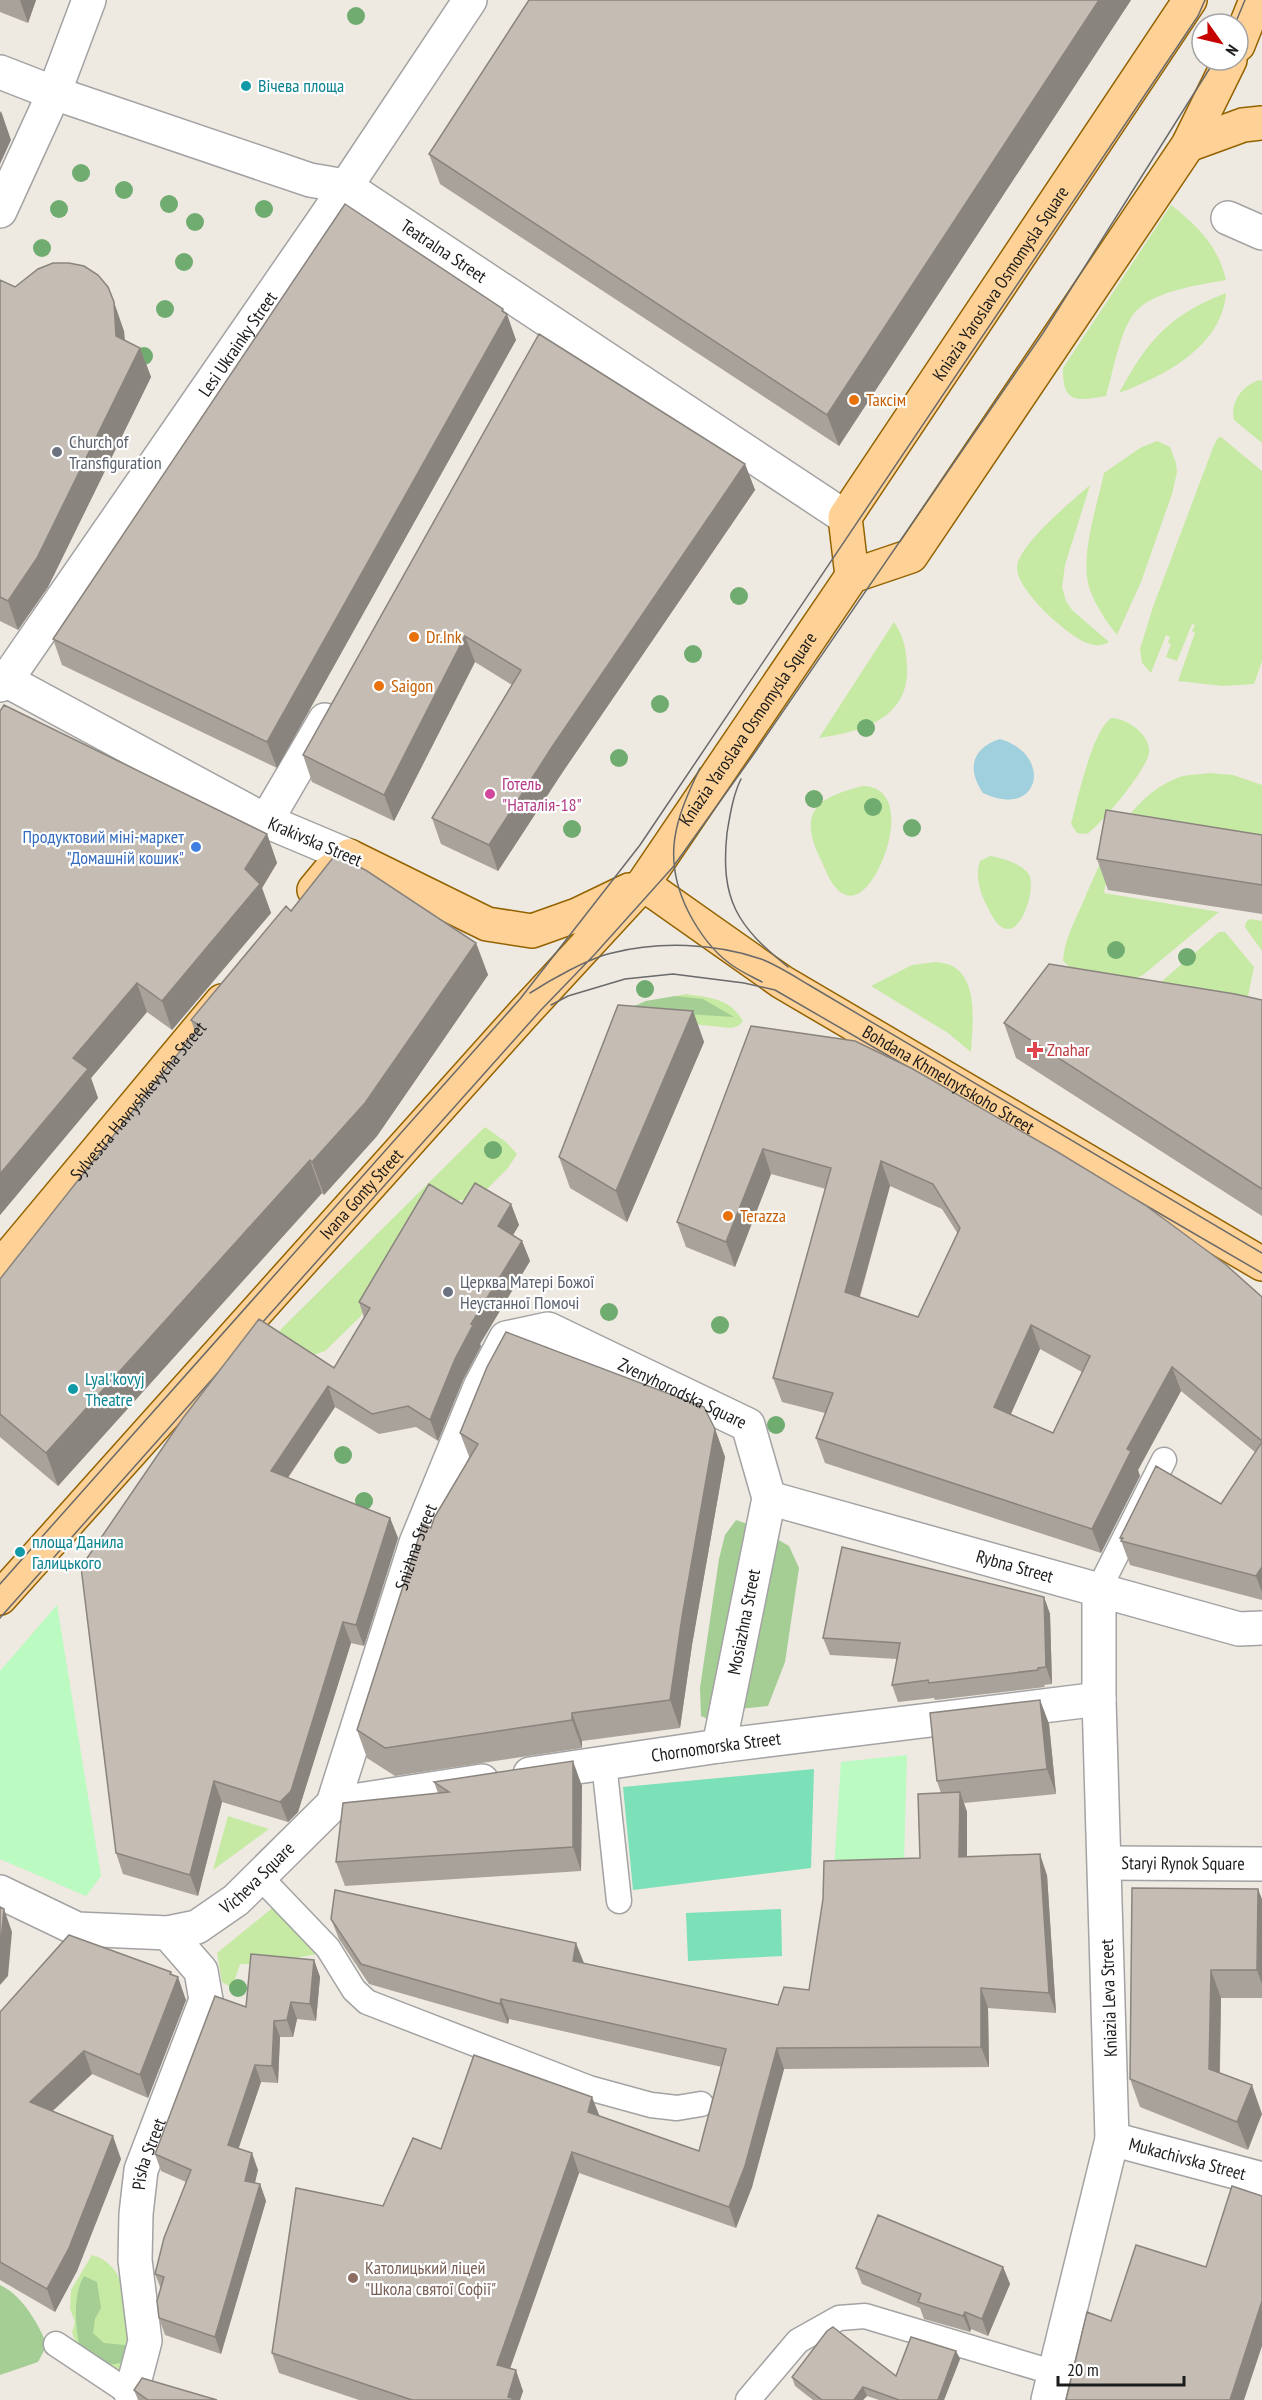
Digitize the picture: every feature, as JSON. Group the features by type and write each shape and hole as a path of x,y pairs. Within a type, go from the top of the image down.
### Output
{"main road":[{"name":"Kniazia Yaroslava Osmomysla Square","path":"845,517 1190,0"},
{"path":"1250,17 1257,0 1262,4"},
{"path":"845,517 852,576 911,556 1188,145 1224,72"},
{"path":"1188,145 1243,125 1262,123"},
{"name":"Kniazia Yaroslava Osmomysla Square","path":"643,884 852,576"},
{"path":"298,910 328,873 349,856"},
{"name":"Krakivska Street","path":"349,856 487,924 532,931 577,915 643,884"},
{"name":"Bohdana Khmelnytskoho Street","path":"643,884 782,982 1262,1264"},
{"name":"Ivana Gonty Street","path":"0,1598 508,1030 643,884"},
{"name":"Sylvestra Havryshkevycha Street","path":"0,1267 244,974"}],"street":[{"path":"0,211 54,93 89,0"},
{"name":"Lesi Ukrainky Street","path":"2,681 321,225 470,0"},
{"name":"Teatralna Street","path":"0,72 54,93 310,180 345,186 845,517"},
{"path":"1228,218 1262,233"},
{"path":"532,350 549,320"},
{"name":"Krakivska Street","path":"2,681 266,821 349,856"},
{"path":"266,821 341,692"},
{"name":"Zvenyhorodska Square","path":"548,1329 748,1425 769,1498"},
{"name":"Snizhna Street","path":"333,1804 416,1543 480,1387 506,1338 548,1329"},
{"name":"Rybna Street","path":"769,1498 1239,1629 1262,1628"},
{"name":"Mosiazhna Street","path":"719,1746 769,1498"},
{"name":"Kniazia Leva Street","path":"1051,2386 1112,2139 1099,1699 1099,1589"},
{"name":"Chornomorska Street","path":"333,1804 719,1746 1099,1699"},
{"name":"Vicheva Square","path":"77,1929 168,1933 197,1928 236,1900 333,1804"},
{"name":"Staryi Rynok Square","path":"1105,1863 1262,1864"},
{"path":"0,1892 77,1929 54,1954"},
{"name":"Pisha Street","path":"132,2397 145,2341 135,2260 136,2214 141,2170 206,2000 201,1971 168,1933"},
{"name":"Mukachivska Street","path":"1112,2139 1262,2178"}],"lane":[{"path":"1099,1589 1164,1460"},
{"path":"604,1763 619,1901"},
{"path":"260,1877 327,1948 354,1990 367,2002 589,2088 651,2105 677,2108 701,2104"},
{"path":"748,2400 798,2341 839,2318 865,2316 1051,2386"},
{"path":"56,2344 132,2397"}],"green space":[{"path":"1171,205 1206,238 1218,257 1226,280 1175,290 1140,307 1132,316 1123,334 1106,396 1087,399 1073,397 1065,388 1063,368"},
{"path":"1226,293 1222,312 1214,329 1202,344 1172,368 1119,393 1140,358 1162,331 1189,310"},
{"path":"1259,380 1262,381 1262,443 1234,420 1233,413 1239,396 1247,386"},
{"path":"1221,437 1262,471 1262,661 1254,684 1223,686 1178,681 1195,633 1192,631 1195,625 1192,624 1177,661 1166,657 1171,644 1168,643 1170,637 1166,635 1151,673 1142,663 1140,649 1153,607 1214,445"},
{"path":"1157,441 1170,447 1177,472 1172,494 1141,582 1117,635 1094,600 1089,587 1087,560 1090,530 1104,473 1140,448"},
{"path":"1090,485 1065,565 1062,587 1066,601 1072,610 1109,642 1098,645 1078,638 1044,611 1025,587 1019,577 1017,567 1020,557 1036,535"},
{"path":"894,622 902,638 907,660 906,684 900,699 880,720 866,727 819,738"},
{"path":"1112,718 1125,721 1137,729 1149,746 1149,753 1132,783 1094,829 1087,834 1077,833 1071,824 1087,766 1098,735"},
{"path":"1209,773 1233,775 1262,785 1262,856 1115,837 1104,893 1219,912 1143,975 1132,980 1073,970 1063,961 1068,937 1100,864 1119,829 1144,799 1159,787 1188,775"},
{"path":"863,786 879,791 888,802 891,819 889,838 884,858 875,875 865,888 855,895 848,895 835,887 826,871 813,842 812,817 816,808 824,801 834,795"},
{"path":"990,856 1025,869 1030,879 1028,905 1020,921 1009,929 1001,927 995,921 980,890 978,873 980,861"},
{"path":"1250,919 1262,921 1262,951 1245,927 1246,922"},
{"path":"1219,932 1225,932 1254,967 1247,1001 1161,982"},
{"path":"945,963 960,971 966,981 970,992 973,1017 971,1052 948,1033 871,986 912,965"},
{"path":"686,994 712,998 726,1003 738,1013 743,1021 731,1028 634,1018 651,1001"},
{"path":"675,996 703,999 734,1017 634,1011 632,1007 646,1001"},
{"path":"485,1127 506,1142 517,1154 508,1168 478,1198 436,1203 381,1273 361,1316 325,1351 305,1358 272,1338"},
{"path":"736,1520 756,1527 789,1546 799,1568 785,1662 768,1706 738,1709 715,1722 701,1716 700,1688 719,1559 725,1535"},
{"path":"57,1605 101,1876 86,1896 0,1859 0,1671"},
{"path":"907,1755 904,1860 834,1870 841,1762"},
{"path":"814,1769 811,1868 633,1890 623,1787"},
{"path":"228,1816 269,1829 213,1870"},
{"path":"276,1905 317,1954 264,1964 240,1964 232,1988 222,1982 217,1953"},
{"path":"781,1909 782,1956 688,1961 686,1913"},
{"path":"92,2255 106,2261 115,2272 126,2300 132,2362 115,2371 81,2354 72,2333 75,2322 70,2309 71,2290"},
{"path":"84,2276 97,2282 101,2308 95,2319 93,2333 104,2343 125,2345 128,2359 121,2363 102,2362 79,2344 76,2318 77,2300 80,2283"},
{"path":"0,2285 28,2310 47,2345 38,2362 0,2375"}],"water":[{"path":"1000,739 1017,747 1028,758 1033,770 1033,782 1028,792 1017,798 1002,799 983,793 975,776 974,768 978,754 990,743"}],"building":[{"path":"529,0 1099,0 827,415 429,154"},
{"path":"345,204 503,309 502,311 507,314 267,742 53,639"},
{"name":"Church of Transfiguration","path":"53,263 84,266 98,275 108,287 114,302 116,336 140,348 37,558 8,601 0,597 0,280 15,287 38,269"},
{"path":"539,334 745,464 552,747 489,845 432,818 521,670 465,636 384,795 303,755"},
{"path":"4,705 267,834 245,869 260,884 162,1001 137,983 73,1058 88,1069 0,1174 0,711"},
{"path":"1106,810 1262,835 1262,885 1097,859"},
{"path":"336,854 367,871 476,943 365,1103 312,1162 310,1160 46,1453 0,1414 0,1279 200,1026 191,1020 286,906 291,911"},
{"path":"1049,964 1262,1000 1262,1189 1004,1023"},
{"path":"618,1005 693,1011 616,1191 559,1157"},
{"path":"751,1026 855,1041 911,1068 1145,1205 1225,1264 1262,1297 1262,1441 1172,1367 1127,1449 1131,1451 1092,1529 816,1438 833,1393 773,1378 831,1168 763,1149 726,1242 677,1222","holes":["881,1161 933,1184 960,1228 918,1317 845,1292","1031,1325 1090,1356 1053,1433 994,1407"]},
{"path":"475,1183 511,1204 498,1226 522,1241 471,1324 473,1325 455,1359 430,1420 408,1406 372,1414 328,1386 271,1471 390,1518 356,1625 343,1622 291,1791 280,1802 214,1781 190,1875 116,1853 81,1567 183,1418 259,1319 334,1368 370,1308 359,1302 429,1184 462,1204"},
{"path":"506,1332 704,1407 715,1429 670,1700 572,1713 572,1720 385,1748 357,1730 423,1524 431,1528 434,1518 478,1444 460,1433 487,1367"},
{"path":"1262,1442 1262,1567 1256,1576 1121,1541 1123,1538 1120,1538 1156,1466 1221,1504"},
{"path":"842,1547 1044,1597 1046,1667 1038,1668 1038,1670 929,1683 928,1680 892,1685 900,1643 823,1638"},
{"path":"1040,1700 1047,1769 937,1781 930,1713"},
{"path":"573,1761 573,1847 336,1862 343,1803 449,1792 434,1782"},
{"path":"960,1792 959,1857 1040,1854 1049,1993 981,1988 981,2047 777,2048 745,2166 729,2207 572,2152 497,2365 516,2370 508,2397 518,2400 412,2400 272,2353 296,2188 383,2206 413,2138 441,2149 474,2055 592,2097 588,2112 699,2151 726,2049 501,1999 500,2004 361,1964 331,1919 335,1890 576,1943 573,1961 778,2005 784,1987 809,1990 823,1899 824,1861 920,1858 918,1794"},
{"path":"1132,1888 1258,1889 1257,1970 1211,1970 1209,2069 1252,2085 1237,2122 1130,2079"},
{"path":"0,1907 4,1909 0,1952"},
{"path":"69,1935 171,1972 170,1974 178,1977 140,2075 84,2051 30,2102 113,2136 69,2248 47,2289 0,2262 0,2012"},
{"path":"251,1954 314,1960 310,2004 291,2002 287,2020 274,2021 272,2066 255,2065 228,2145 252,2153 245,2181 260,2184 215,2337 159,2318 157,2301 164,2277 155,2274 164,2238 191,2170 155,2154 215,1996 246,2007"},
{"path":"1232,2186 1262,2196 1262,2301 1230,2400 1066,2400 1087,2312 1111,2321 1136,2245 1206,2267"},
{"path":"878,2215 1003,2267 982,2319 965,2312 963,2316 918,2302 921,2294 856,2268"},
{"path":"833,2327 896,2376 911,2337 956,2351 938,2400 899,2400 863,2387 854,2400 822,2400 792,2377 827,2331"},
{"path":"142,2378 217,2400 148,2400 134,2390"}],"tram line":[{"path":"0,1584 520,999 640,845 1198,16 1205,0"},
{"path":"1240,12 1245,0"},
{"path":"253,1333 540,1011 673,867 751,758 1043,333 1207,72"},
{"path":"700,768 678,822 675,839 675,874 680,893 693,920 712,947 733,966 762,982"},
{"path":"741,779 734,798 727,833 726,876 730,894 744,924 770,952 788,967"},
{"path":"530,993 581,964 630,949 668,945 706,947 761,959 791,974 1262,1253"},
{"path":"551,1005 568,996 625,979 673,974 744,983 775,990 913,1070"},
{"path":"1133,1198 1262,1273"},
{"path":"0,1618 223,1367"}],"place":[{"name":"Вічева площа","path":"246,86"},
{"name":"Таксім","path":"854,400"},
{"name":"Church of Transfiguration","path":"57,452"},
{"name":"Dr.Ink","path":"414,637"},
{"name":"Saigon","path":"379,686"},
{"name":"Готель \"Наталія-18\"","path":"490,794"},
{"name":"Продуктовий міні-маркет \"Домашній кошик\"","path":"196,847"},
{"name":"Znahar","path":"1035,1050"},
{"name":"Terazza","path":"728,1216"},
{"name":"Церква Матері Божої Неустанної Помочі","path":"448,1292"},
{"name":"Lyal'kovyj Theatre","path":"73,1389"},
{"name":"площа Данила Галицького","path":"20,1552"},
{"name":"Католицький ліцей \"Школа святої Софії\"","path":"353,2278"}]}
